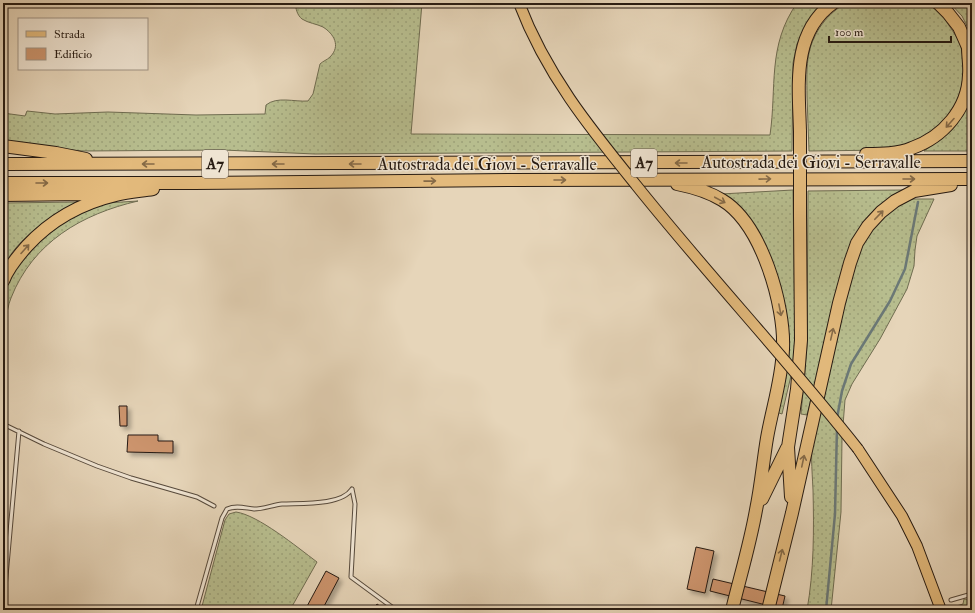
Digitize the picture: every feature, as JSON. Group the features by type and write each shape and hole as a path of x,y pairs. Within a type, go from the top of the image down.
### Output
{"highway":[{"path":"792,512 788,447 796,389 800,340 799,73 802,51 808,32 818,18 833,3"},
{"path":"766,163 847,154 894,152 912,148 928,141 944,130 956,116 965,97 969,76 970,51 959,27 938,3"},
{"path":"3,146 56,153 112,164"},
{"name":"Autostrada dei Giovi - Serravalle","path":"3,164 766,163 972,161"},
{"name":"Autostrada dei Giovi - Serravalle","path":"3,183 972,179"},
{"path":"656,180 702,191 722,200 737,212 751,231 764,255 774,282 781,315 783,348 780,378 767,438 756,511 732,610"},
{"path":"3,281 20,255 38,234 57,219 78,208 118,194 194,183"},
{"path":"768,610 792,512 837,311 857,243 868,226 894,201 914,191 972,183"},
{"path":"3,195 143,191"},
{"path":"756,511 788,447"}],"main road":[{"path":"519,3 525,19 546,61 584,121 656,210 827,410 858,449 902,516 917,546 941,610"},
{"path":"933,586 946,610"}],"lane":[{"path":"3,424 44,444 106,470 197,497 214,506"},
{"path":"3,610 19,431"},
{"path":"196,610 222,518 227,509 235,507 254,509 282,504 330,500 344,497 349,494 352,489 355,504 355,515 351,578 396,610"},
{"path":"951,600 972,594"}],"green space":[{"path":"295,3 422,3 411,134 770,135 775,67 781,35 797,3 824,3 816,10 806,25 797,44 793,63 792,151 315,154 223,150 84,151 3,144 3,113 25,116 27,111 55,114 108,112 196,115 265,114 266,105 270,102 280,100 308,101 313,94 320,64 330,57 336,45 335,40 327,30 300,17"},
{"path":"847,3 925,3 940,12 960,42 964,62 963,82 957,102 948,120 929,135 911,145 888,150 809,151 807,64 811,45 822,24 834,12"},
{"path":"950,3 967,3 972,9 972,36 962,16"},
{"path":"972,82 972,151 924,151 944,136 957,123 965,106"},
{"path":"793,190 794,363 782,414 776,412 784,376 777,278 721,194"},
{"path":"903,190 876,208 864,221 853,240 807,415 801,414 807,346 808,191"},
{"path":"912,199 934,199 917,236 914,266 907,289 880,339 852,384 845,400 842,438 841,512 831,610 807,610 813,550 812,444 814,429 858,251 868,233 894,207"},
{"path":"138,201 98,214 79,223 62,233 46,246 32,261 20,278 9,304 6,317 3,353 3,290 17,266 33,246 58,225 84,211 106,203"},
{"path":"78,202 46,221 26,237 17,246 3,268 3,203"},
{"path":"3,469 7,475 3,528"},
{"path":"236,512 245,514 266,525 317,562 290,610 201,610 225,520 229,514"},
{"path":"964,599 972,600 972,610 954,610 953,607 963,604"}],"building":[{"path":"119,406 127,406 127,426 120,426"},
{"path":"128,435 158,435 158,441 173,441 173,453 127,452"},
{"path":"696,547 714,551 705,593 687,589"},
{"path":"326,571 339,578 322,610 305,610"},
{"path":"713,579 785,596 782,609 710,591"},
{"path":"377,604 384,609 372,610"}],"waterway":[{"path":"837,418 842,391 851,364 890,301 905,269 918,202"},
{"path":"826,610 835,514 837,427"}]}
